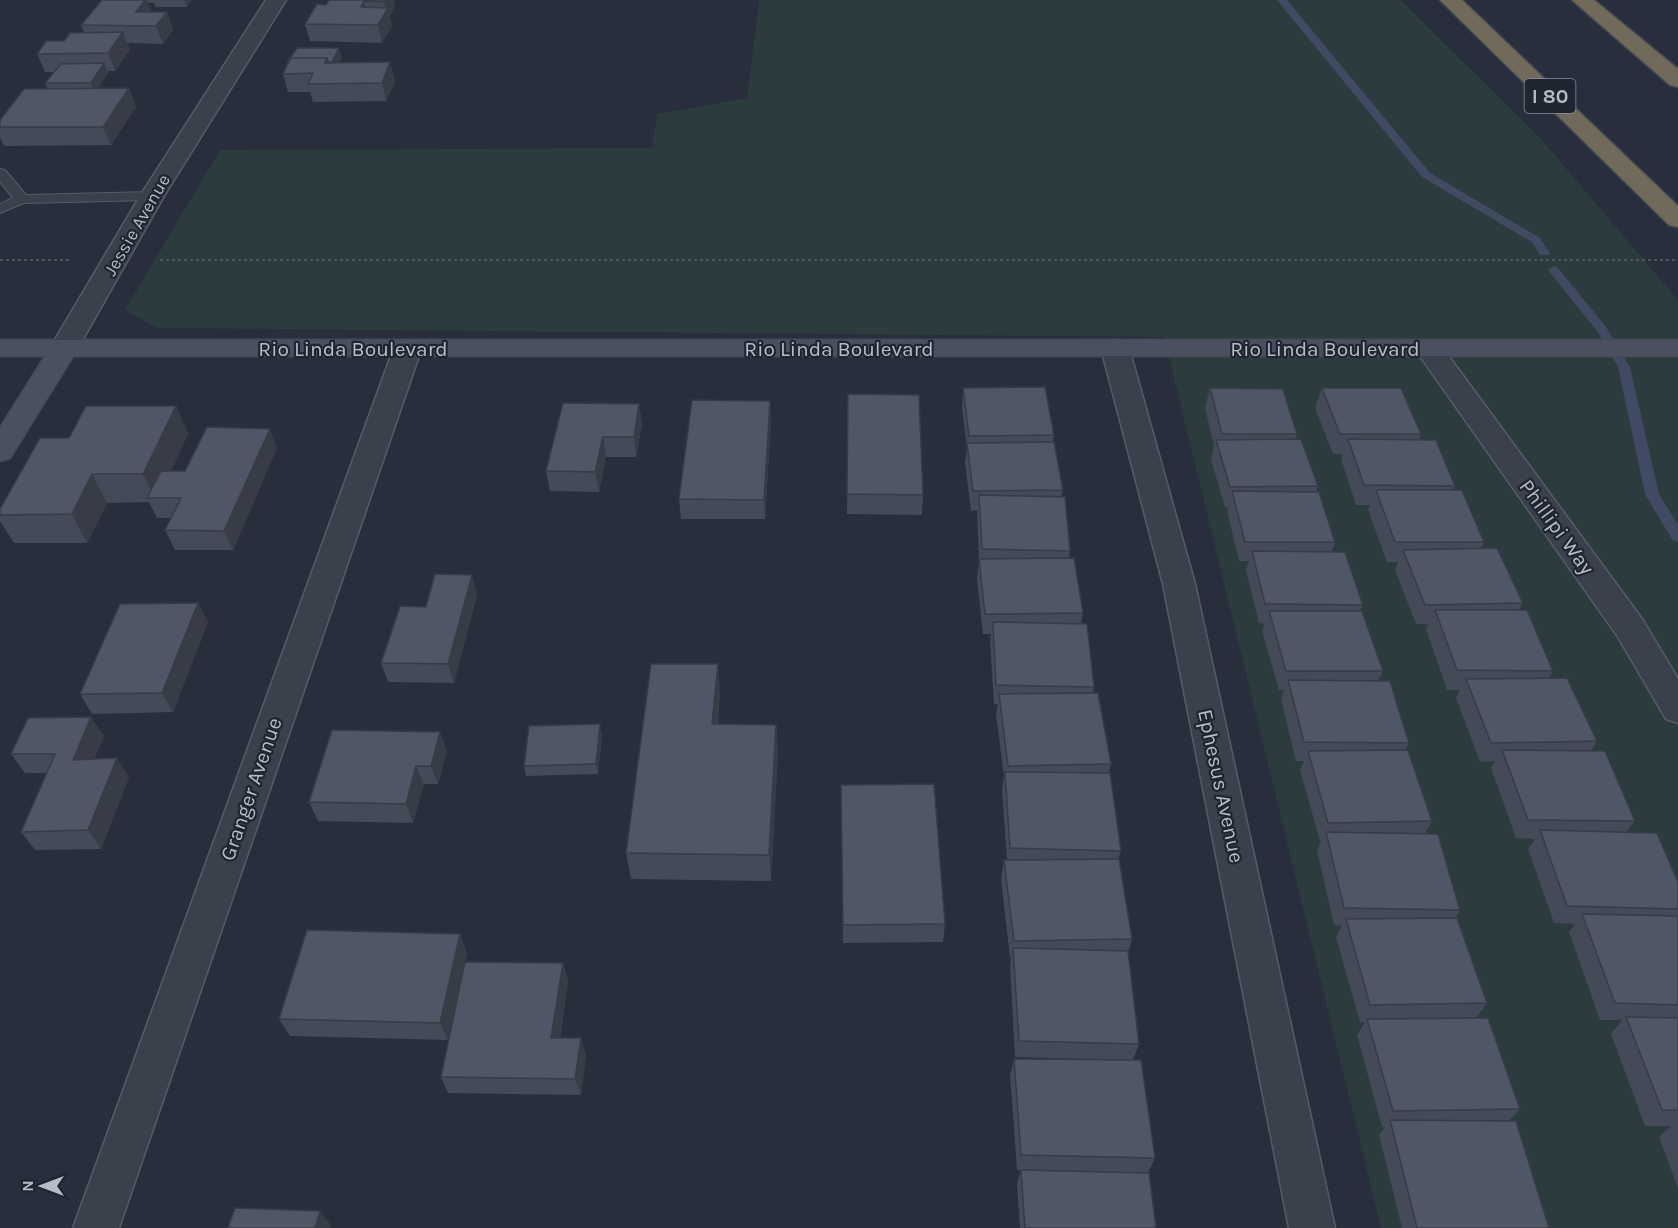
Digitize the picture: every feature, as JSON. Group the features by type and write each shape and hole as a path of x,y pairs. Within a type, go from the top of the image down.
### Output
{"highway":[{"name":"I 80","path":"1450,0 1678,220"},
{"path":"1582,0 1678,80"}],"main road":[{"name":"Rio Linda Boulevard","path":"0,348 407,350 1678,348"},
{"name":"Jessie Avenue","path":"0,451 64,348"}],"street":[{"name":"Jessie Avenue","path":"64,348 152,196 276,0"},
{"name":"Ephesus Avenue","path":"1115,348 1179,584 1312,1228"},
{"name":"Phillipi Way","path":"1429,349 1630,628 1678,709"},
{"name":"Granger Avenue","path":"96,1228 407,350"}],"lane":[{"path":"0,173 22,199"},
{"path":"0,209 22,199 152,196"}],"path":[{"path":"0,260 1678,260"}],"shaded area":[{"path":"759,0 1401,0 1541,139 1678,300 1678,1228 1381,1228 1164,337 157,328 125,310 220,150 652,148 657,114 747,98"}],"building":[{"path":"102,0 145,0 136,12 167,12 156,26 81,25"},
{"path":"329,0 385,0 384,2 364,1 361,7 388,8 378,25 305,24 317,4 326,5"},
{"path":"123,32 108,53 37,54 46,41 64,41 70,33"},
{"path":"297,48 339,48 332,62 328,62 327,58 291,58 288,61"},
{"path":"291,58 327,58 325,63 390,62 382,83 308,84 313,73 283,74"},
{"path":"104,63 91,83 45,83 61,64"},
{"path":"129,88 103,127 0,127 0,120 24,89"},
{"path":"1045,387 1054,435 969,436 963,388"},
{"path":"1210,388 1283,389 1297,434 1222,434"},
{"path":"1322,388 1401,388 1421,434 1340,434"},
{"path":"848,394 919,395 923,495 847,494"},
{"path":"692,400 770,401 764,500 679,499"},
{"path":"563,403 639,404 634,437 603,437 595,472 546,471"},
{"path":"86,406 176,406 143,474 92,474 72,514 0,515 0,509 40,438 69,438"},
{"path":"207,427 270,429 224,531 165,530 181,498 147,498 161,471 185,471"},
{"path":"1301,439 1318,486 1230,487 1216,440"},
{"path":"1348,439 1436,440 1455,486 1364,485"},
{"path":"1054,442 1063,490 973,491 967,443"},
{"path":"1376,490 1462,490 1484,542 1395,542"},
{"path":"1232,491 1319,492 1335,542 1245,542"},
{"path":"979,495 1065,497 1070,551 982,549"},
{"path":"1497,548 1523,603 1425,605 1403,550"},
{"path":"1252,551 1345,552 1363,605 1265,604"},
{"path":"1074,558 1083,613 985,614 979,559"},
{"path":"435,574 472,575 448,664 381,663 400,606 426,607"},
{"path":"198,603 162,693 80,694 120,604"},
{"path":"1435,610 1527,610 1553,671 1457,670"},
{"path":"1269,611 1362,611 1383,671 1286,671"},
{"path":"993,622 1087,624 1094,687 996,685"},
{"path":"651,664 718,664 712,724 776,725 769,855 626,853"},
{"path":"1567,678 1597,741 1491,743 1466,679"},
{"path":"1288,680 1390,681 1409,743 1304,742"},
{"path":"1098,693 1111,764 1008,766 999,694"},
{"path":"91,717 73,760 117,758 88,830 21,832 55,754 11,754 28,718"},
{"path":"600,724 596,764 524,766 529,726"},
{"path":"332,730 440,732 431,766 416,766 406,804 309,802"},
{"path":"1408,750 1432,821 1328,823 1308,751"},
{"path":"1502,750 1605,751 1635,821 1528,820"},
{"path":"1005,772 1110,773 1121,851 1010,848"},
{"path":"934,784 945,924 843,925 841,785"},
{"path":"1540,830 1657,833 1678,882 1678,909 1567,906"},
{"path":"1326,832 1438,834 1460,910 1344,908"},
{"path":"1119,859 1132,939 1014,941 1004,860"},
{"path":"1582,914 1678,916 1678,1005 1615,1003"},
{"path":"1457,918 1487,1003 1370,1005 1346,919"},
{"path":"307,930 460,934 440,1023 279,1019"},
{"path":"1013,948 1128,951 1139,1044 1019,1041"},
{"path":"465,962 563,963 551,1038 581,1038 575,1079 441,1077"},
{"path":"1626,1017 1678,1018 1678,1110 1662,1110"},
{"path":"1488,1018 1520,1109 1393,1111 1367,1019"},
{"path":"1014,1059 1141,1060 1155,1158 1021,1155"},
{"path":"1390,1120 1516,1121 1549,1228 1417,1228"},
{"path":"1021,1170 1149,1173 1156,1228 1025,1228"},
{"path":"235,1208 320,1211 315,1228 228,1228"}],"waterway":[{"path":"1282,0 1426,175 1536,240 1544,253"},
{"path":"1554,270 1602,330 1624,367 1652,494 1678,537"}]}
